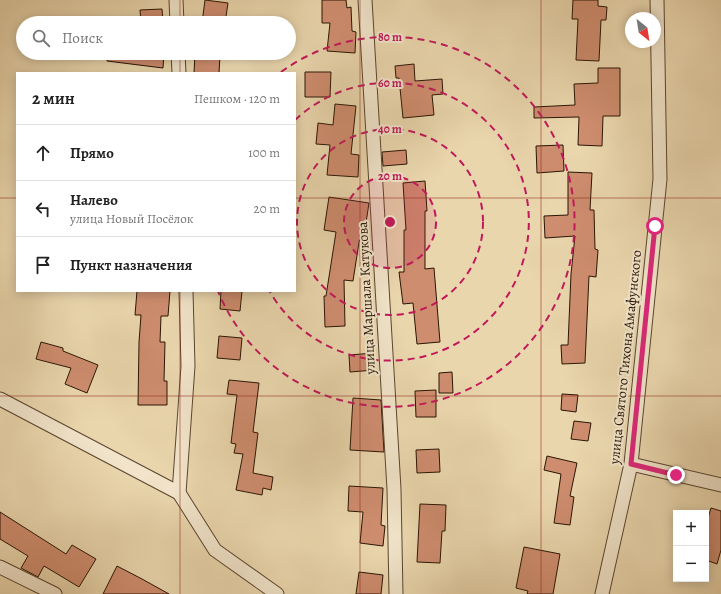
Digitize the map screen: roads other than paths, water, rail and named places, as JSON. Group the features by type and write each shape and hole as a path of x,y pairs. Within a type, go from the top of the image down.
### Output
{"street":[{"path":"176,0 177,16"},
{"name":"улица Маршала Катукова","path":"365,0 393,481 396,594"},
{"name":"улица Святого Тихона Амафунского","path":"602,594 631,464 660,179 657,0"},
{"path":"178,60 179,72"},
{"path":"179,493 188,366 186,292"},
{"path":"0,399 179,493 215,550 277,594"},
{"path":"631,464 721,485"},
{"path":"0,568 55,594"}]}
